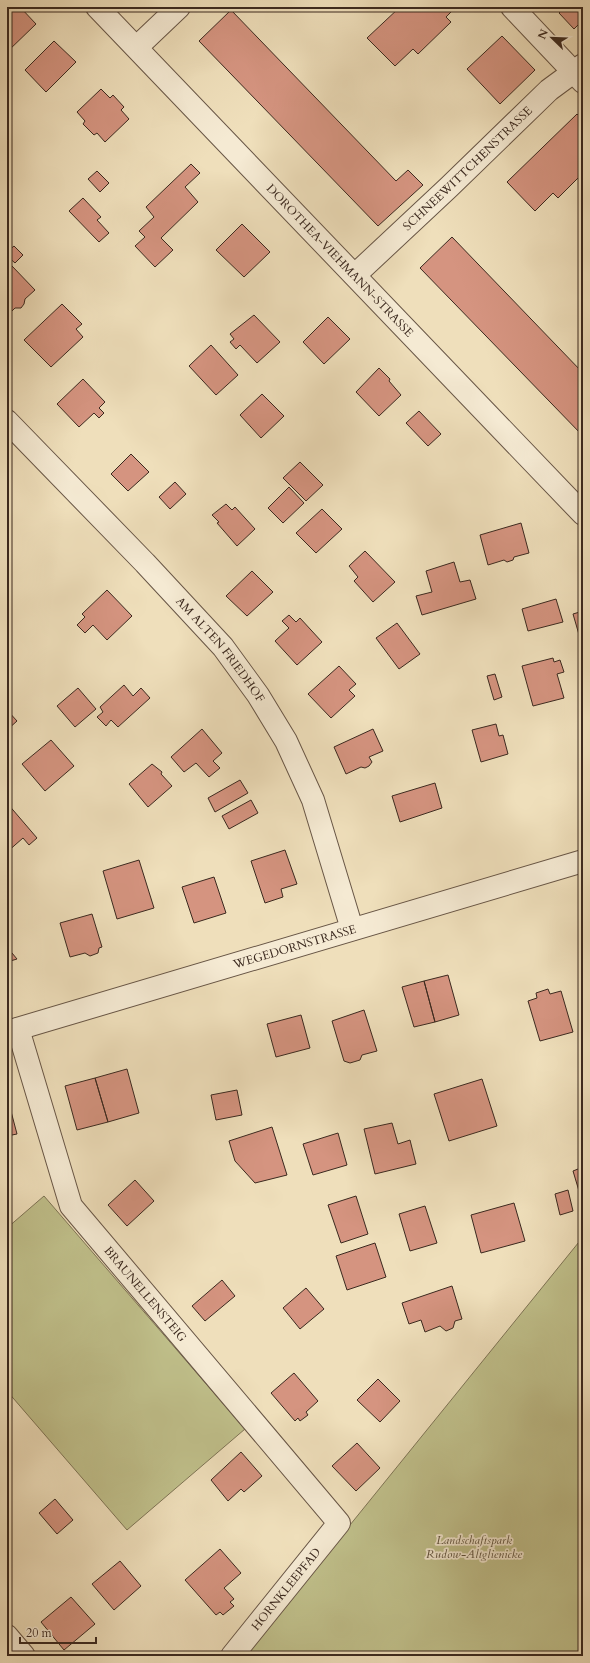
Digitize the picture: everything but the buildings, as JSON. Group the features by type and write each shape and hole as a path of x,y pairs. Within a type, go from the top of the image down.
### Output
{"street":[{"name":"DOROTHEA-VIEHMANN-STRASSE","path":"97,7 355,275 580,505"},
{"path":"137,47 180,7"},
{"path":"512,7 580,73"},
{"name":"SCHNEEWITTCHENSTRASSE","path":"355,275 549,90 580,73"},
{"name":"AM ALTEN FRIEDHOF","path":"7,421 204,626 223,647 258,695 286,741 313,800 352,929"},
{"name":"WEGEDORNSTRASSE","path":"12,1030 583,861"},
{"name":"BRAUNELLENSTEIG","path":"12,1030 71,1206 339,1523"},
{"name":"HORNKLEEPFAD","path":"232,1656 339,1523"},
{"path":"7,1636 24,1656"}],"green space":[{"path":"44,1196 245,1429 127,1530 7,1391 7,1228"},
{"name":"Landschaftspark Rudow-Altglienicke","path":"583,1237 583,1656 244,1656"}]}
